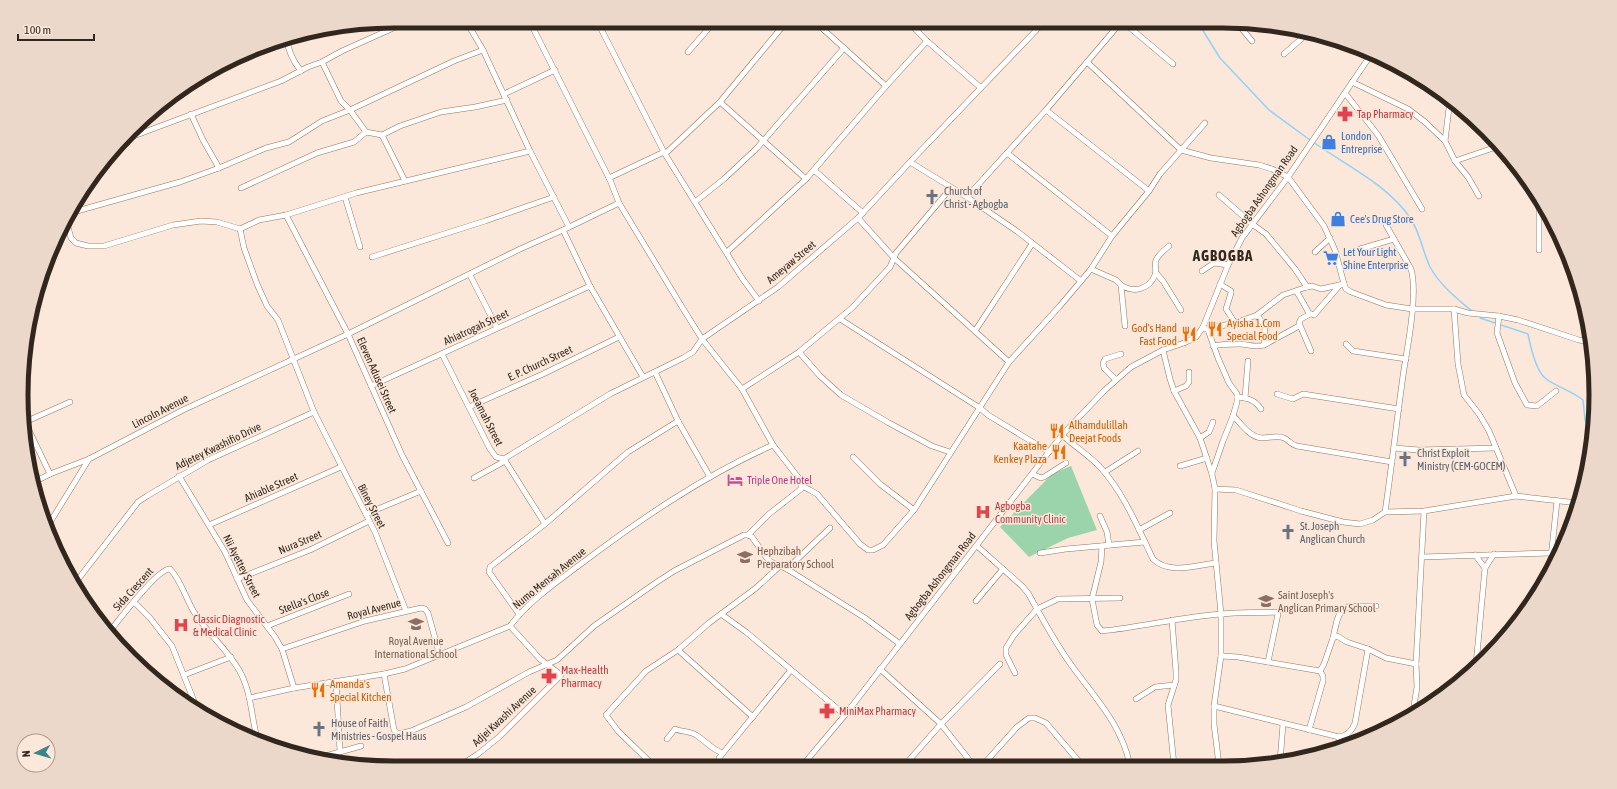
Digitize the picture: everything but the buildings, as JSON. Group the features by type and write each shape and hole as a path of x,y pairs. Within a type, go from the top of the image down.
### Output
{"street":[{"path":"134,136 256,91 393,28"},
{"path":"470,28 483,50 530,151 569,227"},
{"path":"533,28 609,178 619,203 682,308 702,339 742,389 773,445 801,481 802,486 817,494 860,544 868,550 873,550 883,545 914,510 1009,362 1091,269 1112,236 1149,191 1160,174 1205,123"},
{"path":"600,28 665,153 742,278 759,301"},
{"path":"688,52 709,28"},
{"path":"609,178 665,153 720,102 781,28"},
{"path":"822,28 886,86"},
{"path":"915,28 927,41 981,88"},
{"name":"Ameyaw Street","path":"474,478 545,435 565,420 603,398 693,352 702,339 778,287 858,218 1038,28"},
{"path":"967,197 1046,110 1116,28"},
{"path":"1130,28 1173,64"},
{"path":"1242,29 1252,41"},
{"path":"1284,54 1303,37"},
{"path":"727,252 806,179 927,41"},
{"path":"288,44 289,53 294,63 301,71"},
{"path":"695,202 724,179 763,141 844,48"},
{"path":"77,211 180,182 220,168 266,148 288,142 322,121 350,110 454,61 483,50"},
{"name":"Agbogba Ashongman Road","path":"806,761 845,715 1062,435 1116,380 1140,362 1163,350 1192,340 1206,328 1220,284 1242,238 1288,177 1368,58"},
{"path":"322,62 341,101 350,110 366,132 382,135 400,126 441,112 507,100"},
{"path":"1087,62 1181,150 1211,158 1259,165 1272,169 1288,177 1324,226 1335,250 1342,284 1351,292 1386,305 1412,309 1454,309 1468,313 1499,316 1518,320 1585,341"},
{"path":"504,94 555,70"},
{"path":"1352,82 1408,109 1425,122 1445,141 1455,161 1468,177 1479,196"},
{"path":"1345,93 1378,135 1422,209"},
{"path":"720,102 806,179"},
{"path":"1445,141 1449,107"},
{"path":"1046,110 1149,191"},
{"path":"191,114 203,140 220,168"},
{"path":"240,188 317,154 354,142 366,132"},
{"path":"382,135 405,181"},
{"path":"1455,161 1493,148"},
{"path":"68,228 71,238 76,243 88,246 112,245 173,225 201,221 217,222 240,229 264,219 286,216 345,197 530,151"},
{"path":"1007,153 1112,236"},
{"path":"910,162 967,197 1018,232 1081,281"},
{"path":"814,170 863,213"},
{"path":"742,389 799,352 840,319 880,279 890,267 896,253 951,188"},
{"path":"1219,195 1252,224 1266,234 1295,269 1307,287"},
{"path":"345,197 360,247"},
{"path":"372,257 554,197"},
{"name":"Lincoln Avenue","path":"38,480 50,474 89,460 183,410 260,373 348,334 520,249 619,203"},
{"path":"1538,250 1539,209"},
{"name":"Eleven Adusei Street","path":"286,216 348,334 402,456 448,543"},
{"path":"858,218 894,258 1009,362"},
{"path":"1385,512 1406,360 1412,309 1413,276 1411,269 1386,225"},
{"name":"Biney Street","path":"240,229 246,253 257,284 267,306 278,320 314,412 369,520 406,611"},
{"path":"563,230 590,286 643,377"},
{"path":"1315,252 1330,238"},
{"path":"1360,249 1394,239"},
{"path":"975,331 1032,244"},
{"path":"1091,269 1116,280 1130,290 1138,290 1150,283 1156,273 1155,260 1169,246"},
{"path":"1202,271 1214,263 1228,265"},
{"path":"1156,273 1163,281 1181,310"},
{"path":"470,275 497,328"},
{"path":"1220,284 1231,291 1226,309 1235,323"},
{"path":"1212,474 1222,442 1233,416 1237,394 1229,383 1206,328 1235,323 1257,315 1283,295 1297,292 1307,287 1312,286 1321,289 1342,284"},
{"path":"1311,351 1299,326 1299,320 1310,314 1314,315 1342,284"},
{"path":"1121,285 1125,326"},
{"name":"Ahiatrogah Street","path":"371,386 590,286"},
{"path":"1297,292 1310,314"},
{"path":"1454,309 1458,364 1464,396 1479,414 1489,431 1516,496"},
{"path":"1257,315 1265,326 1264,345"},
{"path":"1499,316 1497,333 1515,383 1527,405 1537,406 1556,391"},
{"path":"840,319 980,408 988,415 1049,452"},
{"path":"1213,346 1221,344 1239,344 1258,347 1299,326"},
{"name":"E. P. Church Street","path":"469,407 620,337"},
{"path":"1346,344 1353,351 1406,360"},
{"path":"1163,350 1174,391 1200,438 1212,474 1215,489 1214,541 1221,614 1221,656 1214,706 1215,744 1218,761"},
{"path":"799,352 820,376 841,395 932,446 950,452"},
{"name":"Joeamah Street","path":"442,354 490,449 496,457 505,460 545,524"},
{"path":"1116,380 1104,368 1102,363 1105,359 1121,354"},
{"path":"1245,398 1248,361"},
{"path":"655,372 678,421 710,477"},
{"path":"1174,391 1186,386 1189,382 1188,372"},
{"path":"1276,394 1293,398 1303,394 1399,409"},
{"path":"1237,398 1245,398 1256,402 1261,409"},
{"path":"29,420 70,402"},
{"name":"Adjetey Kwashifio Drive","path":"78,579 138,502 179,476 208,460 314,412"},
{"path":"1233,416 1241,423 1246,432 1261,438 1281,437 1297,446 1392,462"},
{"path":"519,614 489,572 489,569 545,524 628,452 678,421"},
{"path":"1200,438 1209,432 1213,422"},
{"path":"30,433 50,474"},
{"path":"1062,435 1090,457 1105,472 1120,494 1153,559 1158,564 1164,567 1174,568 1216,563"},
{"name":"Numo Mensah Avenue","path":"249,698 294,688 384,674 405,669 440,656 510,626 519,614 548,589 645,517 710,477 773,445"},
{"path":"1394,448 1420,450 1496,448"},
{"path":"1105,472 1138,451"},
{"path":"853,458 880,484 914,510"},
{"path":"1180,466 1207,458"},
{"path":"51,521 89,460"},
{"path":"1032,474 1041,478 1066,463"},
{"name":"Ahiable Street","path":"209,525 341,467"},
{"name":"Nii Ayettey Street","path":"179,476 225,552 247,600 275,637 282,650 294,688"},
{"path":"384,674 394,730 398,734 403,734 466,707 529,672 557,660 594,626 674,571 740,537 748,535 769,514 794,496 802,486"},
{"path":"1215,489 1236,490 1301,511 1360,524 1373,520 1385,512 1424,511 1516,496 1573,503"},
{"path":"366,514 421,491"},
{"path":"1422,557 1552,553 1557,501"},
{"path":"1414,707 1417,686 1416,664 1424,511"},
{"path":"1139,530 1170,513"},
{"path":"1100,516 1107,532 1109,545"},
{"name":"Nura Street","path":"237,579 310,550 369,520"},
{"path":"786,569 830,528"},
{"path":"748,535 771,562 786,569 865,618 900,644"},
{"path":"1040,554 1066,549 1145,542"},
{"path":"977,546 1028,593 1061,651 1108,712 1118,730 1129,761"},
{"path":"1102,546 1101,562 1092,599 1097,625 1102,631 1221,614 1278,613 1268,662"},
{"path":"1477,659 1485,568 1494,554"},
{"path":"1475,555 1485,568"},
{"path":"649,761 618,731 606,715 646,671 678,650 721,614 756,588 780,566"},
{"name":"Sida Crescent","path":"112,628 153,580 165,569 170,569 202,624 231,657 240,671 249,698 256,734"},
{"path":"976,601 1003,569"},
{"name":"Stella's Close","path":"266,626 349,594"},
{"path":"1015,673 1006,656 1006,648 1014,635 1037,609 1058,599 1120,598"},
{"path":"134,602 155,624 172,646 194,701"},
{"path":"1320,671 1333,638 1337,619 1341,610 1347,606 1376,606"},
{"name":"Royal Avenue","path":"282,650 365,621 422,608 428,613 440,656"},
{"path":"721,614 746,632 845,715"},
{"path":"1172,620 1176,672 1168,705 1174,761"},
{"path":"510,626 540,659 547,663"},
{"path":"1333,638 1337,636 1347,642 1368,649 1386,658 1416,664"},
{"path":"1214,706 1309,730 1339,742 1348,734 1355,723 1368,649"},
{"path":"678,650 753,717"},
{"path":"1221,656 1320,671"},
{"path":"184,675 231,657"},
{"name":"Adjei Kwashi Avenue","path":"467,761 500,737 562,675 547,663"},
{"path":"908,761 940,724 1000,664"},
{"path":"880,669 940,724 970,761"},
{"path":"718,761 722,753 791,670"},
{"path":"1309,730 1323,676 1320,671"},
{"path":"336,681 340,752"},
{"path":"1136,699 1155,687 1174,685"},
{"path":"986,761 1017,727 1029,718 1035,718 1046,723 1078,761"},
{"path":"1280,756 1283,724"},
{"path":"667,739 675,729 689,732 696,735 716,751 722,753"},
{"path":"329,755 361,746"}],"green space":[{"path":"1071,466 1097,530 1068,538 1029,557 1000,527 1052,474"}],"waterway":[{"path":"1201,28 1220,58 1269,110 1310,140"},
{"path":"1313,142 1366,176 1401,207 1414,224 1434,274 1449,291 1472,311"},
{"path":"1480,318 1528,334 1534,358 1542,375 1549,381 1583,400 1585,420 1587,425"}],"place":[{"name":"Tap Pharmacy","path":"1345,114"},
{"name":"London Entreprise","path":"1329,142"},
{"name":"Church of Christ - Agbogba","path":"932,197"},
{"name":"Cee's Drug Store","path":"1338,219"},
{"name":"Let Your Light Shine Enterprise","path":"1331,258"},
{"name":"Ayisha 1.Com Special Food","path":"1215,329"},
{"name":"God's Hand Fast Food","path":"1189,334"},
{"name":"Alhamdulillah Deejat Foods","path":"1057,431"},
{"name":"Kaatahe Kenkey Plaza","path":"1059,452"},
{"name":"Christ Exploit Ministry (CEM-GOCEM)","path":"1405,459"},
{"name":"Triple One Hotel","path":"735,480"},
{"name":"Agbogba Community Clinic","path":"983,512"},
{"name":"St. Joseph Anglican Church","path":"1288,532"},
{"name":"Hephzibah Preparatory School","path":"745,557"},
{"name":"Saint Joseph's Anglican Primary School","path":"1266,601"},
{"name":"Royal Avenue International School","path":"416,624"},
{"name":"Classic Diagnostic & Medical Clinic","path":"181,625"},
{"name":"Max-Health Pharmacy","path":"549,676"},
{"name":"Amanda's Special Kitchen","path":"318,690"},
{"name":"MiniMax Pharmacy","path":"827,711"},
{"name":"House of Faith Ministries - Gospel Haus","path":"319,729"}],"district":[{"name":"AGBOGBA","path":"1223,255"}]}
